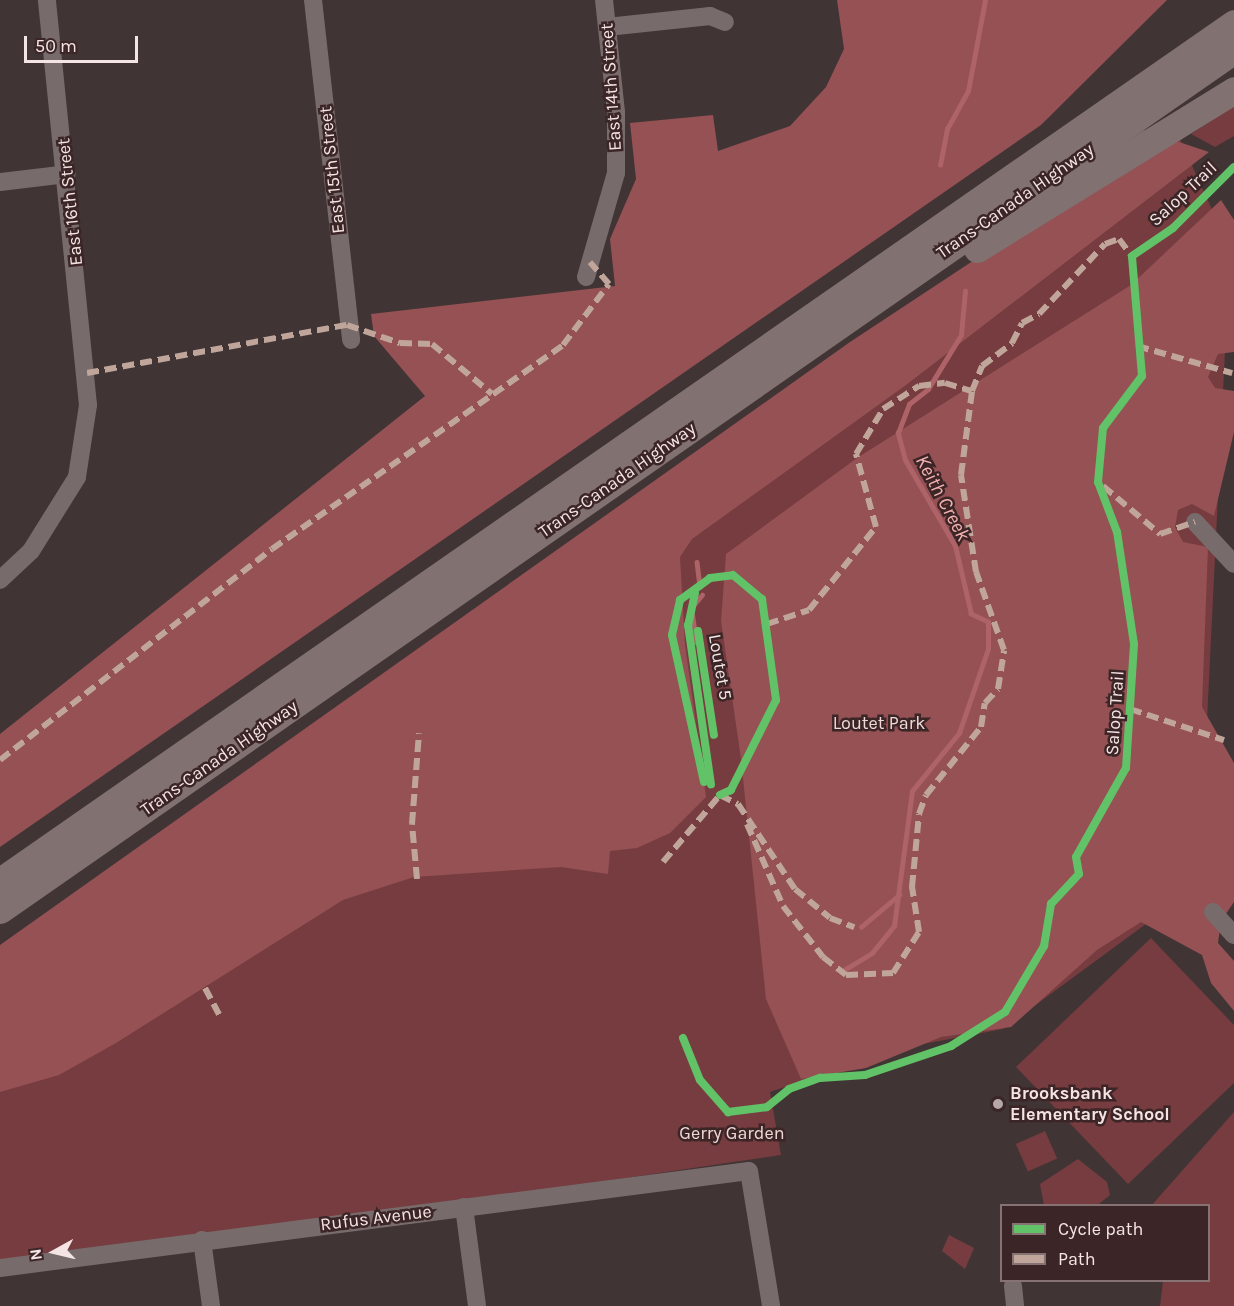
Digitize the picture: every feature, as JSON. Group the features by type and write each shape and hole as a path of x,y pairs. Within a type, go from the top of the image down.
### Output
{"highway":[{"name":"Trans-Canada Highway","path":"0,881 1234,23"},
{"name":"Trans-Canada Highway","path":"0,910 1234,50"},
{"path":"868,303 936,274 1234,90"}],"street":[{"name":"East 16th Street","path":"0,580 31,551 73,485 84,447 88,405 67,174 47,0"},
{"name":"East 15th Street","path":"313,0 351,340"},
{"name":"East 14th Street","path":"586,277 616,173 604,0"},
{"path":"607,27 710,16 725,22"},
{"path":"0,182 67,174"},
{"path":"1195,522 1234,564"},
{"path":"1213,912 1234,936"},
{"name":"Rufus Avenue","path":"0,1268 202,1240 753,1171 771,1306"},
{"path":"464,1207 477,1306"},
{"path":"202,1240 211,1306"},
{"path":"1013,1286 1015,1306"}],"green space":[{"path":"837,0 1167,0 1041,125 0,847 0,734 425,396 374,336 371,314 615,286 610,239 636,179 630,123 713,115 718,151 790,126 826,87 844,49"},
{"path":"1234,106 1234,136 1215,147 1191,134"},
{"name":"Loutet Park","path":"1174,126 1230,249 1199,885 1003,1029 902,1048 770,1092 781,1155 0,1271 0,948"},
{"path":"1143,130 1209,152 906,385 692,539 680,557 685,644 706,797 670,833 637,848 610,851 608,874 561,867 414,877 343,900 116,1043 59,1075 0,1092 0,945 850,342 997,245"},
{"path":"1221,200 1234,220 1234,352 1218,354 1208,377 1215,388 1234,391 1234,432 1214,516 1192,504 1178,510 1175,527 1183,542 1208,547 1202,707 1234,763 1234,902 1221,921 1218,943 1234,961 1234,1011 1211,983 1202,955 1141,922 1097,950 1011,1027 941,1037 866,1068 801,1079 766,999 741,759 721,621 726,554 857,458 1131,285"},
{"path":"1151,938 1234,1025 1234,1083 1128,1184 1016,1067"},
{"path":"1234,1112 1234,1306 1160,1306 1163,1282 1210,1282 1210,1204 1153,1204"},
{"path":"1045,1131 1057,1158 1028,1171 1016,1144"},
{"path":"1078,1159 1107,1182 1110,1195 1099,1204 1044,1204 1040,1184"},
{"path":"949,1235 974,1248 965,1269 942,1251"}],"waterway":[{"name":"Keith Creek","path":"940,165 947,129 968,91 985,0"},
{"name":"Keith Creek","path":"844,970 872,953 894,926 912,791 959,733 988,649 988,622 971,614 955,546 905,460 898,433 909,404 928,389 961,335 965,291"},
{"path":"697,562 700,587"},
{"path":"696,643 691,608 702,595"},
{"path":"861,927 899,895"}],"marked path":[{"path":"747,824 783,906 823,957 846,975 893,973 919,932 912,887 919,814 926,795 981,727 985,703 998,689 1004,650 976,572 961,475 972,391 982,366 1012,343 1022,323 1039,314 1105,244 1119,239 1132,256"},
{"path":"0,760 272,549 563,345 609,284 590,262"},
{"path":"87,373 347,325 400,343 432,344 492,394"},
{"path":"1137,346 1232,373"},
{"path":"767,624 809,610 876,527 856,454 883,409 919,386 945,383 972,391"},
{"path":"1103,486 1160,534 1195,522"},
{"path":"1130,709 1224,740"},
{"path":"417,879 412,824 419,733"},
{"path":"663,862 720,795 738,804 795,889 830,918 854,927"},
{"path":"205,988 219,1014"}],"cycle path":[{"name":"Salop Trail","path":"683,1038 700,1080 728,1112 767,1107 789,1089 820,1078 865,1075 951,1046 1005,1012 1044,946 1051,904 1079,874 1076,857 1126,768 1134,644 1117,532 1098,482 1103,428 1142,376 1132,256 1173,228 1234,167"},
{"path":"704,782 672,635 680,600 710,578 733,575 762,599 776,700 731,790 720,795"},
{"path":"695,593 688,625 711,784"},
{"name":"Loutet 5","path":"698,631 714,735"}],"place":[{"name":"Brooksbank Elementary School","path":"998,1104"}],"park label":[{"name":"Gerry Garden","path":"732,1133"}]}
